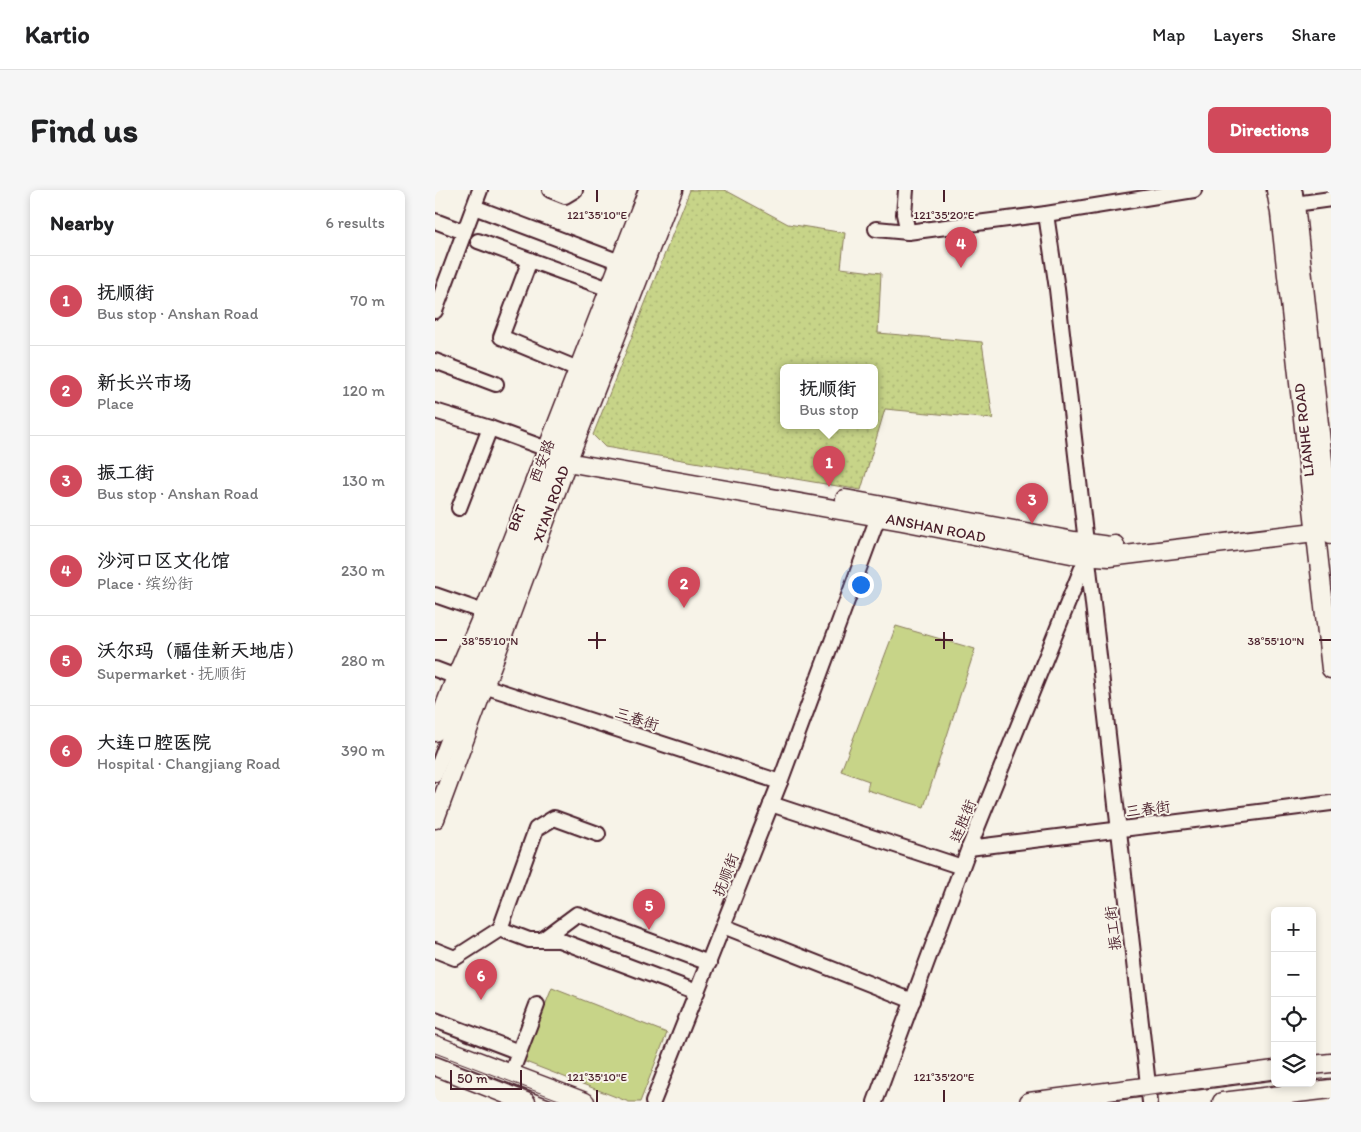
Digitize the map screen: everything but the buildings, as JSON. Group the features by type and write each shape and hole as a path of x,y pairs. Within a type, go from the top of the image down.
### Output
{"main road":[{"name":"西安路","path":"435,732 484,612 560,454 578,369 650,190"},
{"name":"XI'AN ROAD","path":"435,819 484,686 560,454 673,190"},
{"name":"LIANHE ROAD","path":"1276,190 1326,526"},
{"name":"LIANHE ROAD","path":"1294,194 1326,526 1331,669"},
{"name":"ANSHAN ROAD","path":"560,454 1071,554 1087,549"},
{"name":"ANSHAN ROAD","path":"560,454 1087,549 1109,557 1326,526"},
{"path":"435,1045 585,1102"},
{"path":"1316,1065 1331,1063"},
{"path":"435,1066 527,1102"},
{"path":"1029,1102 1149,1094 1271,1071"},
{"path":"1221,1102 1331,1089"}],"street":[{"path":"550,190 565,196 575,190"},
{"name":"BRT","path":"435,774 560,454 650,190"},
{"path":"906,190 904,214 908,232"},
{"path":"876,229 908,232 1046,214 1194,190"},
{"path":"435,311 439,289 465,232 474,207 477,191"},
{"path":"1294,194 1324,196"},
{"path":"474,207 620,262"},
{"name":"振工街","path":"1046,214 1057,289 1149,1094"},
{"path":"435,221 465,232"},
{"path":"478,241 609,289"},
{"path":"530,260 501,337 578,369"},
{"path":"435,361 496,384"},
{"name":"ANSHAN ROAD","path":"435,410 560,454"},
{"path":"459,508 490,428"},
{"name":"抚顺街","path":"653,1102 780,782 877,517"},
{"name":"连胜街","path":"875,1102 969,848 1087,549"},
{"path":"435,595 484,612"},
{"path":"435,669 457,676"},
{"name":"三春街","path":"484,686 780,782"},
{"name":"三春街","path":"969,848 1331,803"},
{"path":"771,804 962,867"},
{"path":"435,950 455,958 500,929 536,829 554,818 598,834"},
{"path":"542,940 577,914 709,963"},
{"path":"723,926 913,1001"},
{"path":"500,929 529,940 559,940 697,992"},
{"path":"511,1074 537,1005"},
{"path":"435,1020 519,1052"}],"green space":[{"path":"690,190 725,190 788,224 845,233 841,268 881,273 878,333 982,342 993,419 885,409 861,490 605,447 593,435"},
{"path":"896,626 975,649 924,807 867,790 869,781 841,771"},
{"path":"552,988 667,1033 640,1102 629,1102 523,1061"}],"tram line":[{"path":"435,1053 564,1102"},
{"path":"1316,1080 1331,1078"},
{"path":"1097,1102 1271,1080"},
{"path":"1267,1086 1271,1085"}],"place":[{"name":"沙河口区文化馆","path":"961,268"},
{"name":"抚顺街","path":"829,487"},
{"name":"振工街","path":"1032,524"},
{"name":"新长兴市场","path":"684,608"},
{"name":"沃尔玛（福佳新天地店）","path":"649,930"},
{"name":"大连口腔医院","path":"481,1000"}]}
